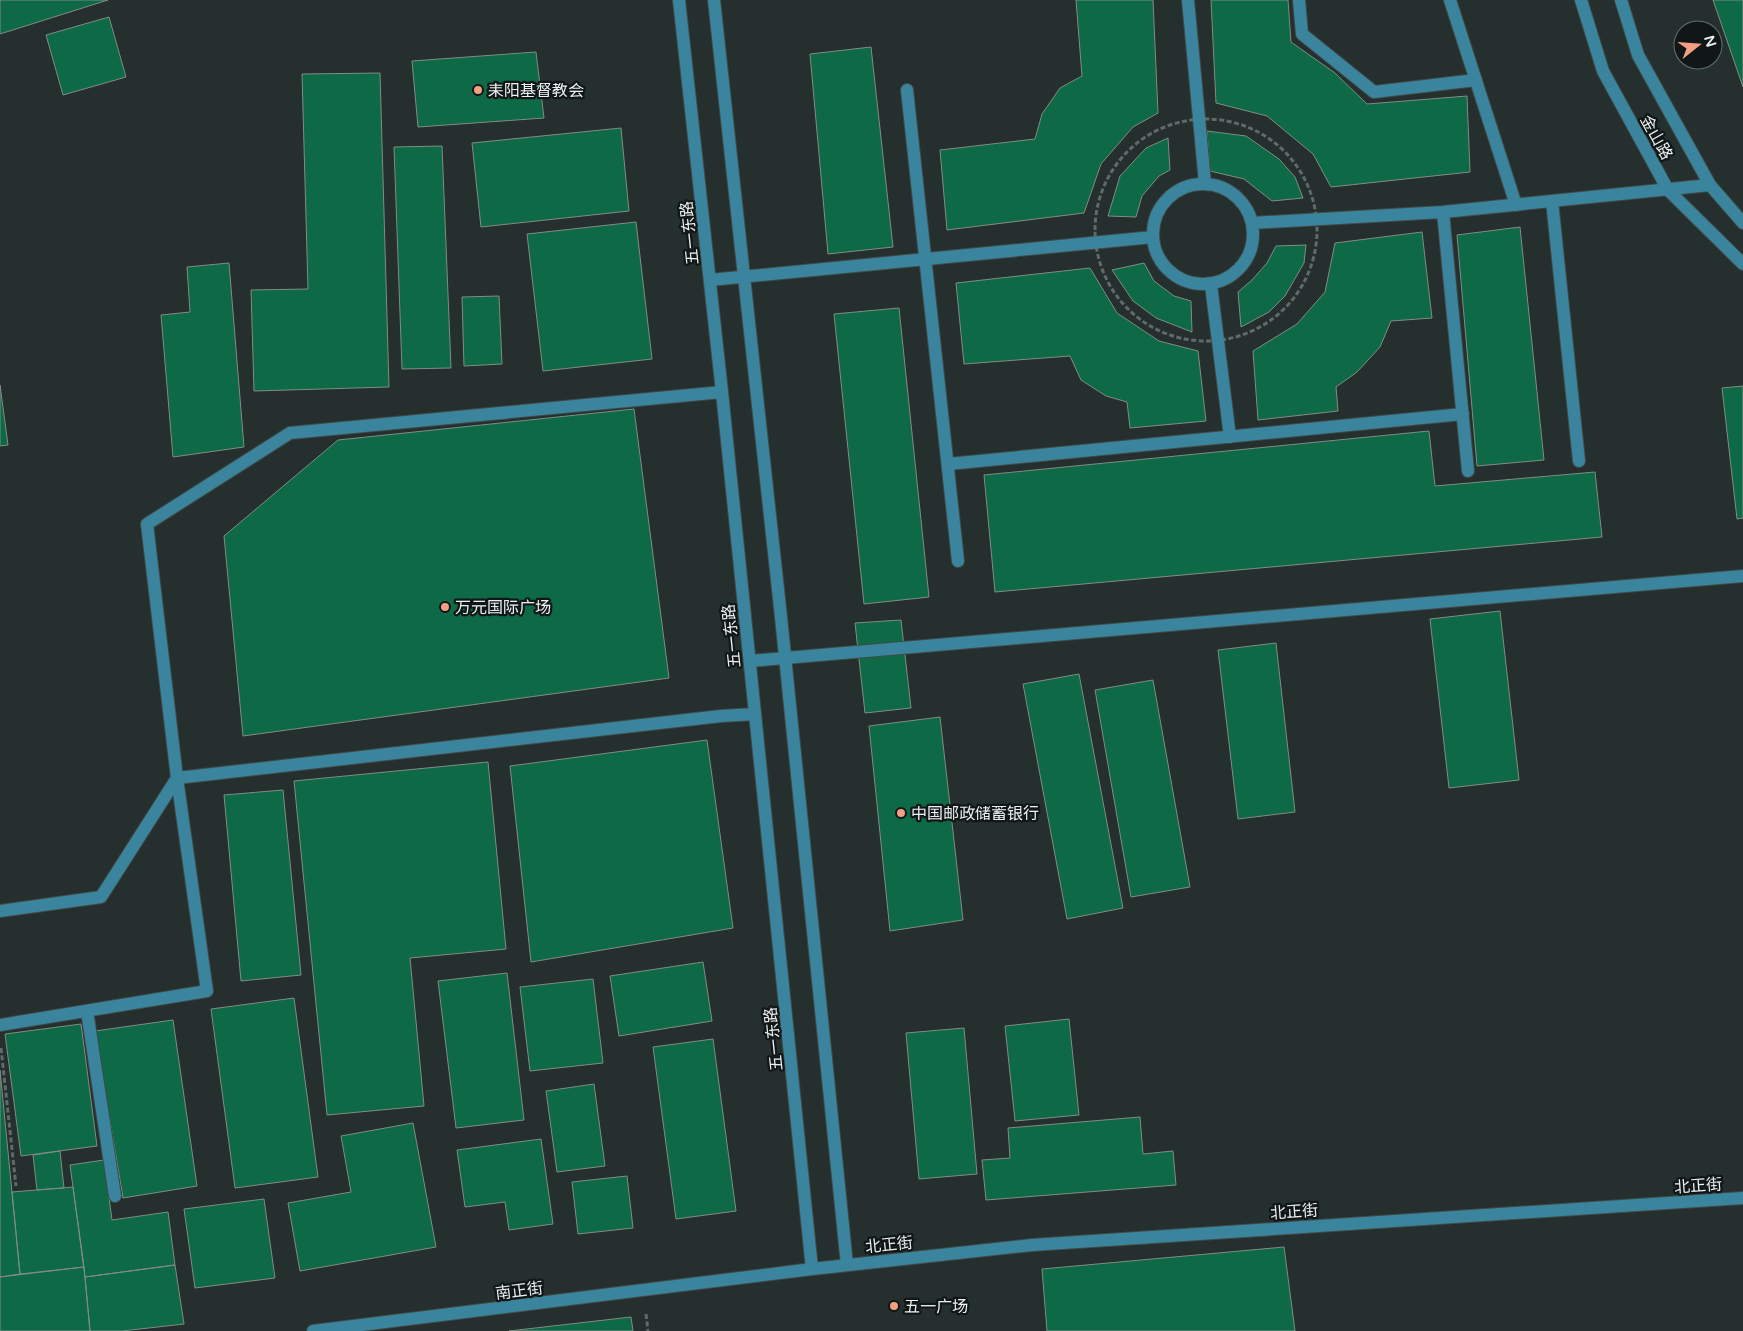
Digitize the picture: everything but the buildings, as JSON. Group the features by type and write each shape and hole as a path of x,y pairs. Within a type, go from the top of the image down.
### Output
{"street":[{"name":"五一东路","path":"679,0 722,392 812,1269"},
{"path":"714,0 785,659 847,1265"},
{"path":"1188,0 1205,183"},
{"path":"1299,0 1302,34 1374,92 1476,80"},
{"path":"1450,0 1516,205"},
{"name":"金山路","path":"1580,0 1603,71 1668,190 1743,264"},
{"name":"金山路","path":"1622,0 1638,55 1710,186 1743,223"},
{"path":"907,90 958,561"},
{"path":"1205,183 1218,185 1233,194 1244,205 1252,223 1254,236 1250,252 1243,266 1231,277 1211,285 1184,282 1169,273 1158,259 1153,238 1153,226 1158,209 1169,196 1184,187 1205,183"},
{"path":"1252,223 1443,212 1710,186"},
{"path":"1552,201 1579,461"},
{"path":"1443,212 1468,472"},
{"path":"710,280 1153,238"},
{"path":"1211,285 1230,437"},
{"path":"0,1024 207,991 177,778 147,524 290,433 722,392"},
{"path":"948,464 1463,414"},
{"path":"750,661 1743,576"},
{"path":"177,778 721,716 755,714"},
{"path":"0,911 101,896 177,778"},
{"path":"87,1011 115,1196"},
{"name":"北正街","path":"812,1269 1032,1245 1743,1198"},
{"name":"南正街","path":"313,1331 730,1281 812,1269"}],"path":[{"path":"1199,119 1230,121 1245,126 1260,132 1286,152 1306,179 1318,219 1317,246 1306,282 1284,311 1255,332 1218,342 1188,341 1157,331 1129,312 1109,286 1094,243 1094,222 1101,191 1116,164 1139,140 1166,126 1199,119"},
{"path":"1,1051 16,1186"}],"place":[{"name":"耒阳基督教会","path":"478,90"},
{"name":"万元国际广场","path":"445,607"},
{"name":"中国邮政储蓄银行","path":"901,813"},
{"name":"五一广场","path":"894,1306"}]}
